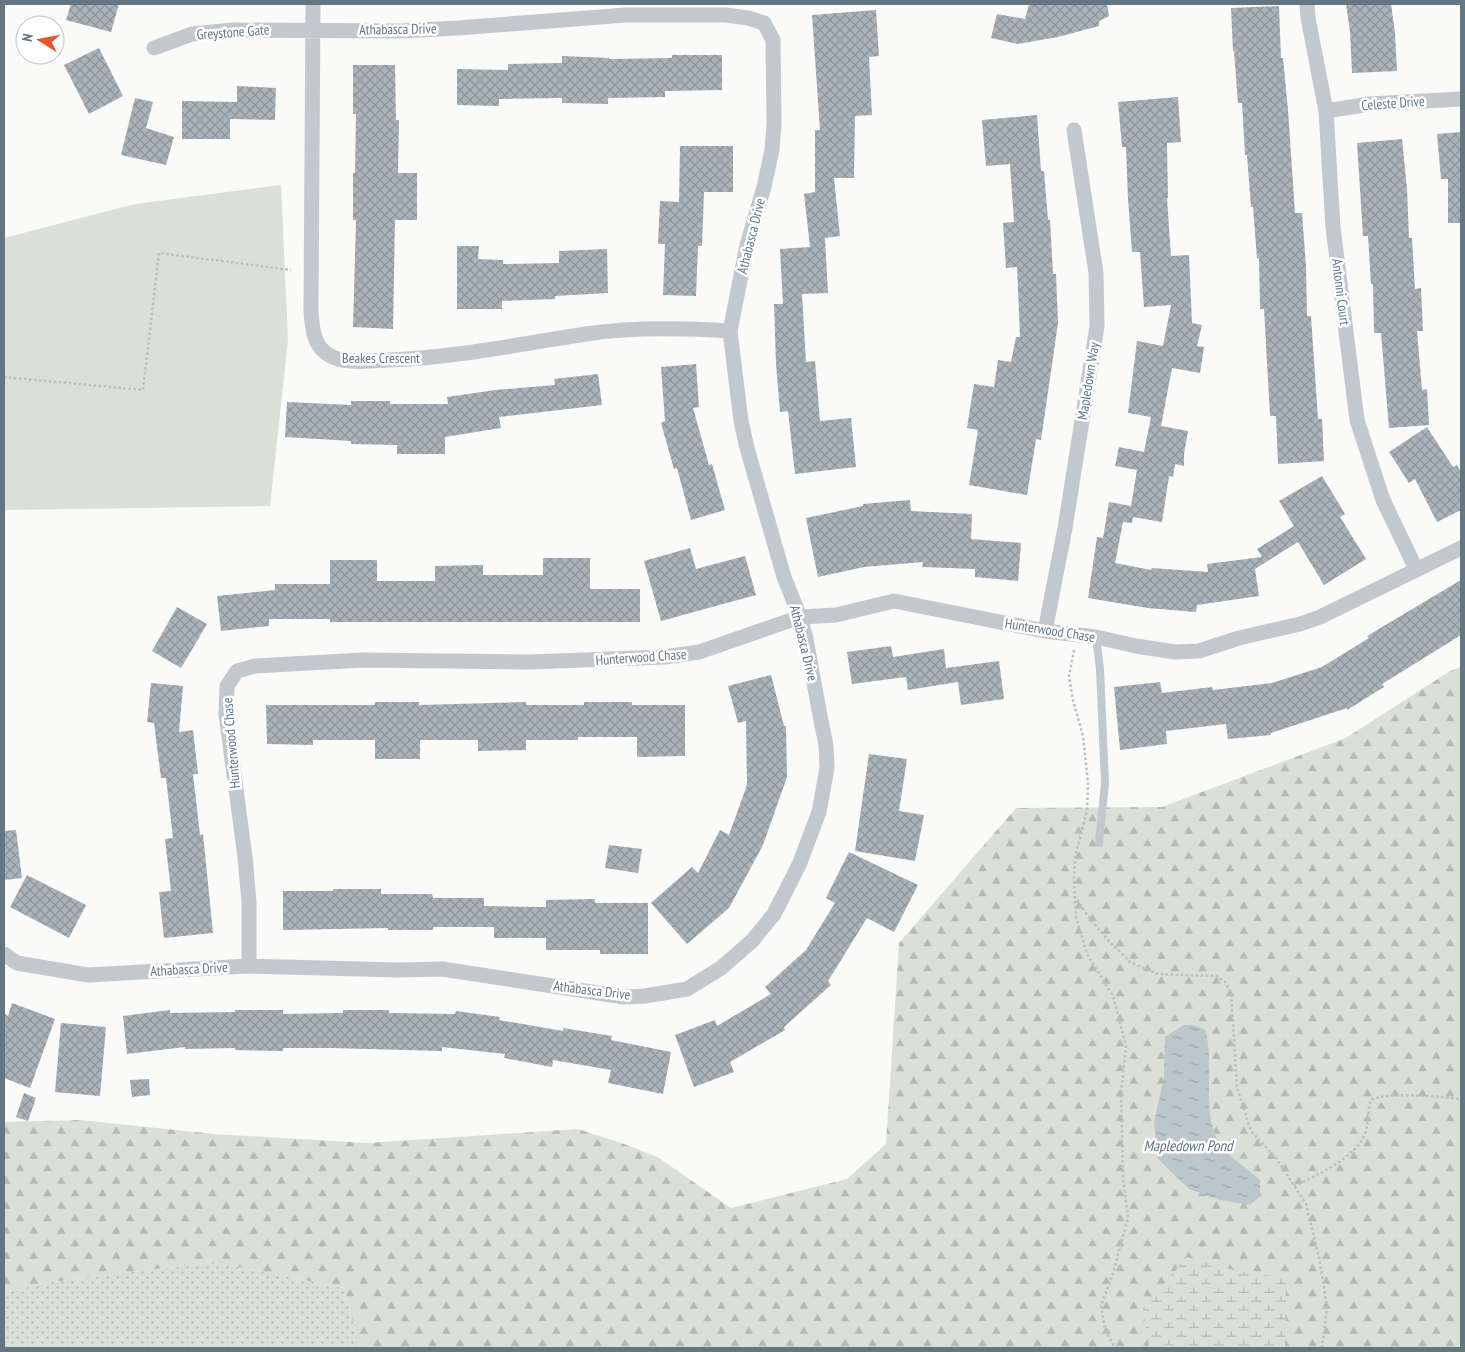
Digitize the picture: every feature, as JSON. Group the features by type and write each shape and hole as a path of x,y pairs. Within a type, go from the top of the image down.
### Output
{"street":[{"name":"Beakes Crescent","path":"313,4 311,310 312,332 321,350 337,359 361,361 424,359 607,332 683,328 730,330"},
{"name":"Antonni Court","path":"1307,4 1326,111 1333,227 1357,420 1383,500 1416,570"},
{"name":"Athabasca Drive","path":"4,954 18,963 88,975 249,966 389,970 442,969 624,997 645,996 687,988 721,968 752,940 774,914 799,865 819,812 827,768 826,745 800,617 784,577 747,448 741,421 730,330 747,244 764,187 772,150 774,124 773,40 764,24 748,18 726,15 626,15 401,31 313,29"},
{"name":"Greystone Gate","path":"154,48 192,34 233,30 313,29"},
{"name":"Celeste Drive","path":"1326,111 1370,104 1461,100"},
{"name":"Mapledown Way","path":"1045,630 1065,528 1097,326 1096,273 1074,130"},
{"name":"Hunterwood Chase","path":"249,966 249,902 245,858 226,714 227,686 237,671 255,666 363,660 529,662 664,657 699,652 800,617 836,614 894,601 1045,630 1096,637 1136,646 1175,652 1198,651 1239,638 1300,624 1320,617 1461,548"}],"lane":[{"path":"1096,637 1100,669 1105,783 1099,843"}],"path":[{"path":"4,377 143,390 158,252 292,270"},
{"path":"1077,634 1069,676 1073,700 1083,736 1088,783 1087,810 1075,857 1076,916 1087,954 1113,996 1126,1046 1121,1094 1123,1177 1128,1218 1113,1273 1101,1306 1105,1329 1116,1348"},
{"path":"1076,898 1102,934 1130,962 1157,974 1216,976 1225,982 1231,993 1237,1088 1252,1131 1276,1158 1306,1204 1320,1262 1327,1308 1322,1348"},
{"path":"1294,1186 1333,1167 1354,1148 1364,1136 1368,1122 1369,1104 1374,1098 1387,1096 1434,1096 1461,1099"}],"green space":[{"path":"281,185 288,340 270,506 4,510 4,238 135,204"},
{"path":"1461,667 1461,1348 360,1348 344,1288 214,1262 44,1283 4,1293 4,1122 81,1120 214,1134 367,1143 578,1129 630,1146 659,1158 731,1208 847,1179 886,1144 899,943 1016,808 1162,807 1346,738 1450,671"},
{"path":"1187,1257 1233,1270 1286,1278 1285,1348 1149,1348 1143,1308"},
{"path":"214,1262 344,1288 360,1348 4,1348 4,1293 44,1283"}],"water":[{"name":"Mapledown Pond","path":"1184,1025 1193,1025 1205,1030 1209,1058 1209,1105 1215,1135 1222,1147 1235,1160 1260,1180 1260,1196 1250,1205 1220,1200 1189,1189 1158,1159 1154,1122 1164,1077 1165,1037"}],"building":[{"path":"71,4 119,4 111,32 66,20"},
{"path":"1029,4 1107,4 1109,16 1099,21 1099,26 1058,37 1018,44 991,38 997,14 1025,19"},
{"path":"1346,4 1391,4 1397,71 1352,73 1350,31"},
{"path":"1279,6 1281,58 1283,58 1288,110 1295,213 1302,213 1307,316 1311,316 1318,419 1322,419 1324,461 1278,464 1276,416 1270,416 1264,309 1260,309 1259,258 1257,258 1253,207 1251,207 1247,155 1245,155 1242,103 1238,103 1231,8"},
{"path":"876,10 879,56 869,57 872,115 855,116 854,178 834,178 840,236 825,238 828,293 802,294 806,362 815,361 820,421 851,418 856,467 795,474 788,411 780,412 774,304 783,304 780,249 810,247 804,194 815,192 815,130 820,130 812,15"},
{"path":"99,48 123,96 89,114 65,65"},
{"path":"672,55 722,55 722,90 665,91 665,97 608,98 608,104 562,103 562,98 499,99 499,106 457,105 457,69 508,70 508,64 562,63 562,56 609,59 672,58"},
{"path":"353,65 395,65 396,120 399,120 398,173 417,173 417,220 395,220 393,329 353,327 356,220 353,220 353,173 355,173 356,114 353,114"},
{"path":"237,86 276,88 275,120 230,119 230,139 182,139 182,101 237,102"},
{"path":"1178,97 1181,142 1167,143 1167,198 1171,256 1189,255 1192,323 1202,325 1197,346 1204,347 1200,373 1172,368 1161,426 1188,431 1184,466 1175,464 1173,477 1169,476 1162,522 1133,517 1132,523 1123,522 1115,563 1151,570 1152,568 1208,572 1207,564 1262,557 1257,549 1294,526 1279,501 1322,476 1345,514 1340,517 1366,559 1324,585 1298,542 1255,569 1259,596 1197,605 1196,612 1148,608 1088,598 1097,537 1103,538 1109,502 1131,506 1137,470 1115,466 1119,447 1144,452 1151,417 1128,413 1137,341 1163,346 1171,305 1144,307 1140,252 1132,252 1126,147 1122,147 1118,102"},
{"path":"135,98 153,102 146,128 174,137 166,165 121,155"},
{"path":"1037,115 1041,171 1044,171 1048,220 1050,220 1053,274 1056,274 1058,323 1041,440 1036,439 1027,495 969,485 978,430 967,428 974,384 994,387 998,360 1011,362 1016,337 1020,337 1017,267 1006,268 1003,223 1014,222 1010,164 986,166 982,120"},
{"path":"1461,132 1461,223 1448,223 1448,179 1441,179 1437,134"},
{"path":"1402,139 1409,238 1412,238 1415,289 1421,288 1423,331 1417,331 1422,390 1427,389 1429,425 1389,428 1381,333 1374,333 1373,284 1371,284 1368,236 1363,236 1357,143"},
{"path":"680,146 733,146 733,192 704,192 702,246 698,246 696,296 663,295 665,244 658,244 660,201 679,202"},
{"path":"457,246 479,246 478,259 503,260 503,264 559,263 559,251 607,249 608,293 555,296 555,299 502,301 502,309 457,309"},
{"path":"696,364 699,407 693,408 709,465 712,464 725,510 691,520 677,468 674,469 661,423 665,421 661,367"},
{"path":"598,374 602,405 499,417 501,428 445,437 445,454 397,454 397,445 351,444 351,441 285,437 287,402 351,405 351,401 390,401 390,404 448,404 447,397 495,390 555,385 554,379"},
{"path":"1427,427 1453,467 1457,465 1461,473 1461,510 1437,522 1415,479 1409,483 1389,452"},
{"path":"910,500 911,511 972,514 971,539 1021,543 1018,581 975,577 975,569 922,567 923,562 864,567 818,577 806,518 863,506 863,504"},
{"path":"690,548 696,569 745,556 756,595 661,621 644,561"},
{"path":"543,558 590,558 590,589 640,589 640,622 330,622 330,619 269,619 269,626 221,631 217,596 275,590 275,584 330,584 330,560 377,560 377,581 435,581 435,566 483,565 483,575 543,575"},
{"path":"1461,580 1461,635 1382,684 1384,687 1347,710 1347,708 1271,733 1271,735 1228,739 1226,724 1166,731 1167,744 1120,750 1114,687 1160,682 1162,693 1212,687 1213,690 1272,683 1322,667 1369,638 1367,636"},
{"path":"177,607 207,624 181,668 152,651"},
{"path":"891,646 893,657 944,649 946,668 999,661 1004,699 961,705 958,682 908,690 906,677 852,684 847,652"},
{"path":"771,675 784,726 786,726 787,777 763,845 729,908 687,944 651,903 692,867 698,873 720,830 729,835 747,785 746,721 738,723 728,686"},
{"path":"151,683 183,686 179,732 193,730 198,774 193,774 200,835 203,834 213,933 164,938 159,892 171,891 165,839 173,838 166,778 161,778 154,723 147,722"},
{"path":"375,702 419,702 419,705 526,702 526,705 584,705 584,702 632,702 632,705 685,705 685,756 637,757 637,737 578,737 578,740 526,740 526,750 478,751 478,740 420,740 420,759 375,759 375,740 313,740 313,745 267,744 266,705 375,705"},
{"path":"869,754 907,759 899,811 924,815 915,861 855,851"},
{"path":"16,830 22,878 4,880 4,831"},
{"path":"609,845 642,849 638,873 605,868"},
{"path":"849,852 918,885 894,932 867,918 828,981 831,985 784,1027 785,1030 730,1062 734,1072 694,1087 675,1035 715,1020 717,1026 771,994 765,987 806,950 835,903 826,898"},
{"path":"27,875 86,905 69,938 10,907"},
{"path":"333,889 381,889 381,894 432,894 433,898 484,898 484,906 546,907 546,900 595,899 595,903 648,903 648,954 600,954 600,950 546,950 546,938 494,938 494,927 433,927 433,930 388,930 388,928 283,930 283,891 333,891"},
{"path":"12,1003 55,1019 30,1088 4,1078 4,1013 8,1016"},
{"path":"170,1010 170,1013 283,1010 283,1014 343,1013 343,1010 389,1010 389,1013 455,1014 456,1011 500,1017 499,1020 563,1031 563,1028 612,1036 611,1040 671,1052 663,1094 608,1083 611,1070 553,1060 552,1067 504,1058 505,1054 442,1047 442,1051 283,1048 283,1051 235,1050 235,1048 185,1049 185,1047 127,1054 123,1016"},
{"path":"61,1023 106,1027 100,1096 55,1092"},
{"path":"149,1079 150,1095 132,1097 130,1080"},
{"path":"24,1093 36,1098 28,1121 16,1117"}]}
